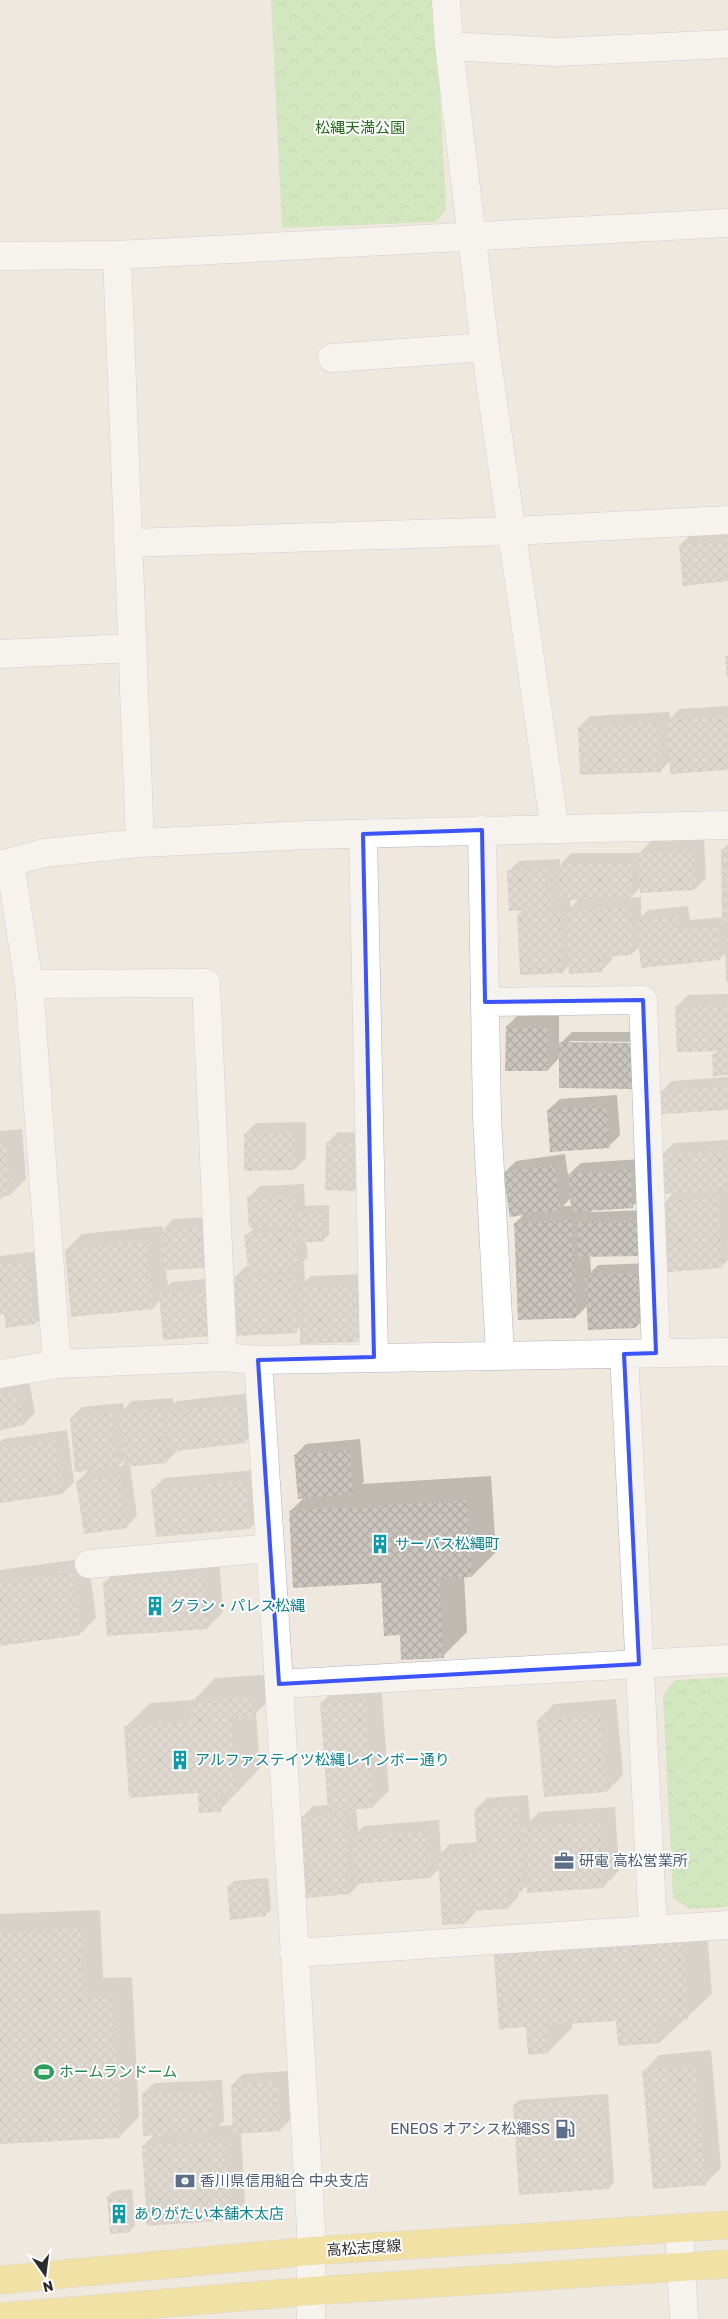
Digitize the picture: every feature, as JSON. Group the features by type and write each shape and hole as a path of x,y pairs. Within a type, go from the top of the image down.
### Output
{"main road":[{"name":"高松志度線","path":"0,2280 311,2251 728,2225"},
{"path":"0,2317 311,2291 728,2264"}],"street":[{"path":"446,0 449,46 484,348 513,531 555,830"},
{"path":"449,46 556,52 728,44"},
{"path":"0,256 117,256 471,235 728,223"},
{"path":"117,256 140,843"},
{"path":"332,358 484,348"},
{"path":"128,543 513,531 728,520"},
{"path":"0,654 133,648"},
{"path":"57,1364 28,984 5,864 44,853 140,843 306,835 728,824"},
{"path":"482,830 487,1117 500,1354"},
{"path":"363,834 374,1357"},
{"path":"28,984 206,983 223,1356"},
{"path":"485,1002 643,1000 656,1353"},
{"path":"0,1374 57,1364 223,1356 258,1360 500,1354 728,1352"},
{"path":"624,1354 653,1930"},
{"path":"258,1360 279,1684 311,2251 311,2319"},
{"path":"88,1564 270,1548"},
{"path":"279,1684 728,1659"},
{"path":"294,1952 728,1925"},
{"path":"679,2228 684,2319"}],"highlighted area":[{"path":"482,830 485,1002 643,1000 656,1353 624,1354 639,1664 279,1684 258,1360 374,1357 363,834"}],"green space":[{"name":"松縄天満公園","path":"271,0 435,0 446,210 435,222 282,228"},
{"path":"728,1677 728,1907 689,1909 673,1898 663,1695 675,1680"}],"building":[{"path":"728,539 728,581 683,586 679,545"},
{"path":"725,656 728,656 728,677 727,677"},
{"path":"728,716 728,770 670,774 667,720"},
{"path":"659,723 661,772 580,775 578,726"},
{"path":"721,849 728,849 728,922 722,922"},
{"path":"694,850 695,890 640,893 639,852"},
{"path":"559,864 631,864 631,899 559,900"},
{"path":"549,869 551,910 509,911 507,871"},
{"path":"630,908 632,955 601,957 602,972 569,974 566,911"},
{"path":"560,911 563,973 520,975 517,913"},
{"path":"677,916 679,930 717,927 720,960 641,968 636,920"},
{"path":"725,939 728,939 728,982 726,982"},
{"path":"728,1004 728,1051 677,1052 675,1006"},
{"path":"506,1026 549,1026 548,1071 505,1071"},
{"path":"559,1042 633,1043 633,1089 559,1088"},
{"path":"728,1053 728,1075 713,1076 712,1054"},
{"path":"728,1086 728,1110 662,1114 660,1091"},
{"path":"606,1105 610,1148 550,1152 547,1110"},
{"path":"295,1133 295,1170 244,1171 244,1134"},
{"path":"326,1143 356,1143 355,1191 325,1190"},
{"path":"7,1144 10,1196 0,1196 0,1145"},
{"path":"727,1150 728,1190 665,1194 662,1154"},
{"path":"554,1165 561,1210 510,1217 503,1172"},
{"path":"631,1170 633,1208 571,1212 569,1173"},
{"path":"294,1195 295,1226 249,1228 247,1196"},
{"path":"717,1198 722,1268 668,1272 663,1201"},
{"path":"324,1210 324,1242 298,1242 297,1211"},
{"path":"573,1220 576,1318 518,1320 514,1223"},
{"path":"641,1221 642,1256 578,1257 578,1222"},
{"path":"202,1228 204,1268 164,1270 161,1230"},
{"path":"293,1229 298,1269 249,1275 244,1235"},
{"path":"147,1241 153,1309 71,1317 65,1249"},
{"path":"29,1262 36,1324 6,1328 4,1314 0,1315 0,1265"},
{"path":"643,1273 645,1313 636,1313 636,1328 588,1330 585,1276"},
{"path":"294,1274 297,1333 236,1336 234,1277"},
{"path":"356,1285 358,1342 300,1344 299,1287"},
{"path":"205,1289 209,1336 163,1340 159,1293"},
{"path":"18,1391 25,1425 0,1430 0,1394"},
{"path":"242,1404 246,1443 168,1452 164,1412"},
{"path":"162,1408 167,1463 124,1467 119,1412"},
{"path":"112,1413 118,1468 75,1472 70,1418"},
{"path":"56,1440 63,1494 0,1503 0,1448"},
{"path":"349,1450 353,1494 298,1499 294,1455"},
{"path":"119,1475 127,1528 84,1534 76,1481"},
{"path":"246,1481 250,1529 156,1537 151,1489"},
{"name":"サーパス松縄町","path":"467,1500 472,1577 439,1579 444,1658 401,1660 400,1635 384,1636 381,1583 293,1588 289,1511"},
{"path":"73,1573 80,1635 0,1646 0,1583"},
{"name":"グラン・パレス松縄","path":"204,1575 208,1629 107,1636 103,1582"},
{"name":"アルファステイツ松縄レインボー通り","path":"253,1697 255,1717 231,1719 236,1793 220,1794 221,1812 199,1813 198,1793 129,1798 124,1726 192,1722 190,1702"},
{"path":"366,1699 373,1808 328,1811 320,1702"},
{"path":"600,1714 607,1792 544,1797 537,1720"},
{"path":"518,1806 523,1891 507,1893 508,1909 465,1911 466,1924 442,1925 438,1855 477,1852 474,1809"},
{"path":"345,1813 351,1894 306,1898 300,1817"},
{"path":"600,1822 604,1888 527,1893 522,1827"},
{"path":"428,1831 431,1878 355,1884 352,1836"},
{"path":"263,1883 266,1916 230,1920 227,1886"},
{"path":"81,1929 84,1997 113,1996 120,2138 0,2144 0,1932"},
{"path":"683,1942 688,2020 658,2021 660,2043 618,2046 616,2021 547,2025 548,2053 528,2055 526,2027 499,2029 494,1955"},
{"path":"695,2066 706,2185 653,2189 642,2070"},
{"path":"278,2082 280,2131 233,2134 231,2084"},
{"path":"211,2091 213,2133 143,2136 142,2093"},
{"path":"603,2098 609,2189 519,2195 513,2105"},
{"path":"225,2140 230,2220 147,2226 142,2146"},
{"name":"ありがたい本舗木太店","path":"127,2194 130,2232 110,2234 107,2196"}],"place":[{"name":"サーパス松縄町","path":"380,1544"},
{"name":"グラン・パレス松縄","path":"155,1606"},
{"name":"アルファステイツ松縄レインボー通り","path":"180,1760"},
{"name":"研電 高松営業所","path":"564,1861"},
{"name":"ホームランドーム","path":"44,2072"},
{"name":"ENEOS オアシス松繩SS","path":"565,2129"},
{"name":"香川県信用組合 中央支店","path":"185,2181"},
{"name":"ありがたい本舗木太店","path":"119,2214"}]}
